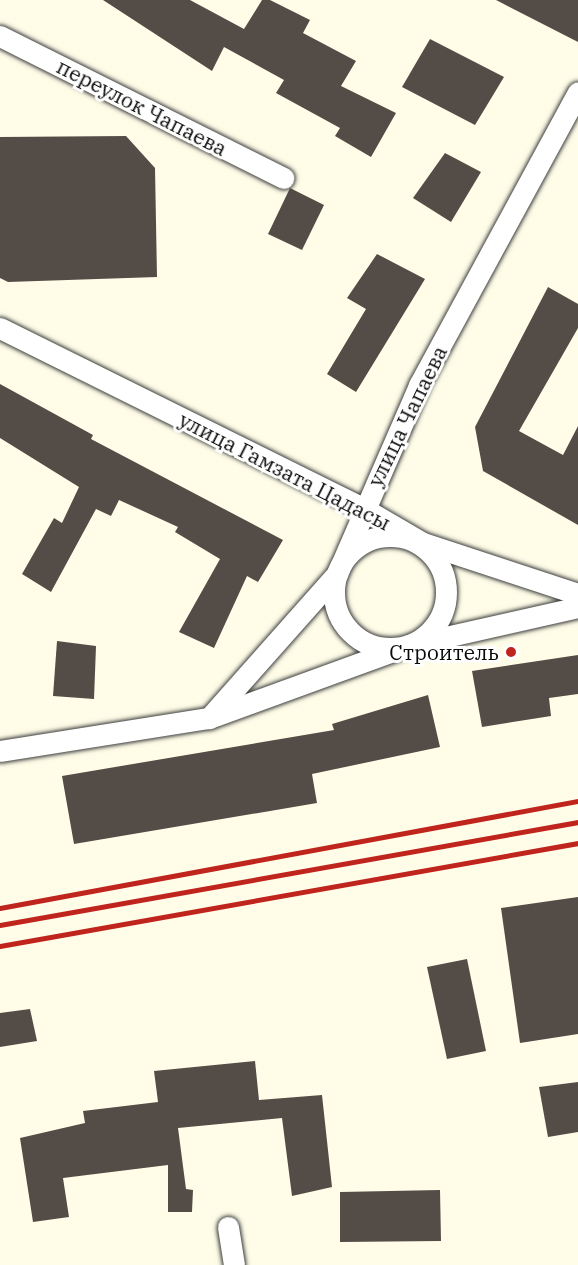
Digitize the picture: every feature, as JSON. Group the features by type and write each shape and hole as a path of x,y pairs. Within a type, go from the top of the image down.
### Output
{"street":[{"name":"переулок Чапаева","path":"0,36 283,178"},
{"name":"улица Чапаева","path":"209,718 337,574 363,508 419,385 578,92"},
{"name":"улица Гамзата Цадасы","path":"0,328 363,508 423,543 578,594"},
{"path":"389,536 423,543 442,573 444,607 424,636 410,645 383,647 358,638 336,609 337,574 357,547 372,539 389,536"},
{"path":"0,751 209,718 410,645 578,607"},
{"path":"228,1227 234,1265"}],"building":[{"path":"103,0 190,0 244,29 262,0 270,0 310,20 303,33 356,61 341,86 396,113 371,157 335,136 340,128 276,93 284,80 224,47 212,71"},
{"path":"496,0 578,0 578,42"},
{"path":"430,39 504,77 475,125 402,87"},
{"path":"126,136 155,168 157,277 8,282 0,278 0,137"},
{"path":"445,153 481,172 451,222 413,198"},
{"path":"290,188 324,205 302,250 268,234"},
{"path":"377,254 425,279 356,392 327,374 366,309 347,298"},
{"path":"548,287 578,304 578,328 519,431 563,455 578,426 578,525 483,471 475,427"},
{"path":"0,384 93,435 91,439 283,540 258,582 247,576 214,648 179,632 220,559 175,532 178,527 119,500 111,516 96,509 51,592 22,574 54,518 62,523 79,487 0,438"},
{"path":"57,641 96,646 94,699 53,696"},
{"path":"578,655 578,694 549,698 551,716 482,727 472,671"},
{"path":"428,695 440,747 312,774 317,803 74,844 62,776 334,730 332,724"},
{"path":"578,897 578,1034 520,1043 501,908"},
{"path":"467,959 486,1051 447,1059 427,967"},
{"path":"30,1009 37,1041 0,1047 0,1013"},
{"path":"255,1061 259,1100 322,1095 332,1187 292,1196 282,1118 178,1128 186,1189 193,1190 192,1212 168,1212 168,1165 63,1178 69,1217 33,1222 20,1138 85,1123 83,1111 158,1102 154,1071"},
{"path":"578,1082 578,1132 548,1137 539,1087"},
{"path":"440,1190 441,1241 340,1242 340,1192"}],"railway":[{"path":"0,908 578,801"},
{"path":"0,925 578,822"},
{"path":"0,946 578,843"}],"place":[{"name":"Строитель","path":"511,652"}]}
